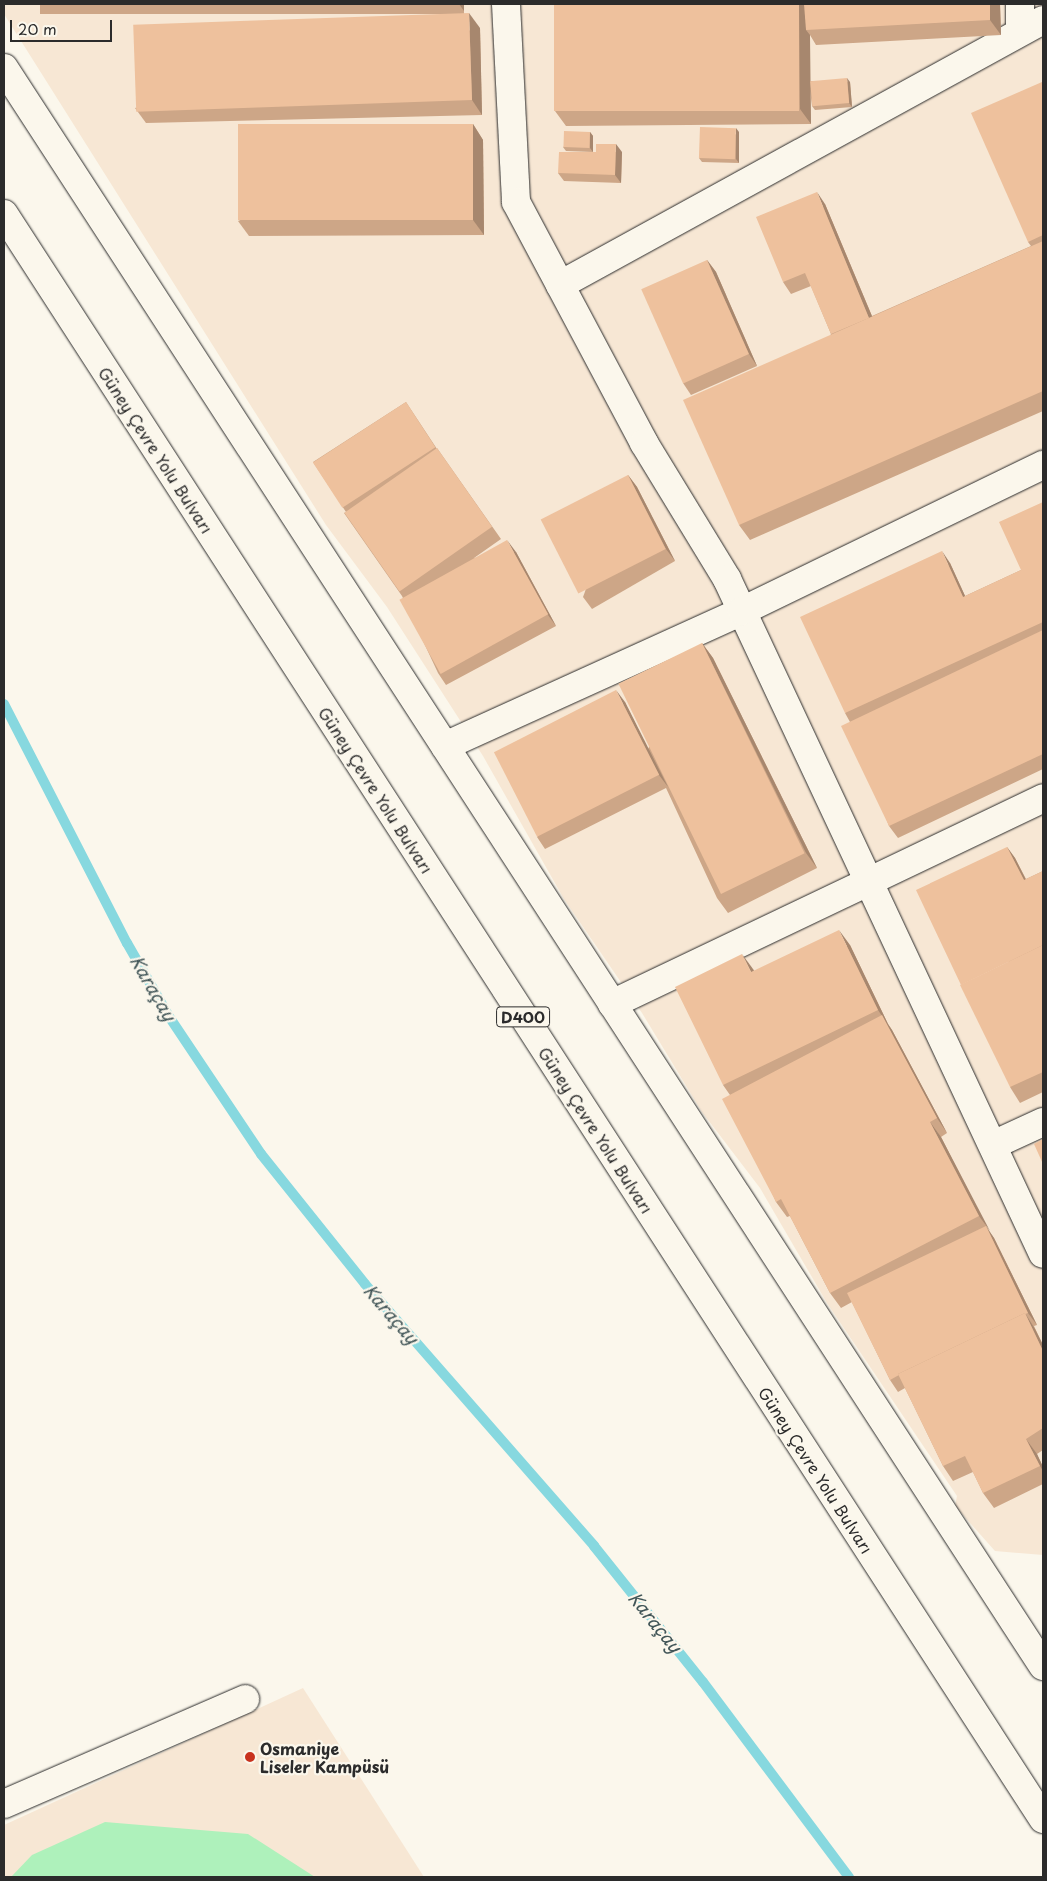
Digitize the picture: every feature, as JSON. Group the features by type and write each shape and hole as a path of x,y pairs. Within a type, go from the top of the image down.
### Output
{"main road":[{"path":"506,4 516,202 644,442 727,579 1043,1254"},
{"path":"560,285 1028,18"},
{"path":"4,68 1043,1666"},
{"name":"Güney Çevre Yolu Bulvarı","path":"4,214 1043,1819"},
{"path":"445,746 742,611 1043,465"},
{"path":"612,1004 869,879 1043,798"},
{"path":"993,1145 1043,1122"},
{"path":"4,1804 245,1699"}],"shaded area":[{"path":"4,4 1043,4 1043,1555 995,1551 955,1506 957,1496 827,1303 760,1188 702,1112 642,1013 564,899 483,756 387,607 326,525 4,14"},
{"name":"Osmaniye Liseler Kampüsü","path":"303,1688 424,1877 4,1877 4,1825"}],"green space":[{"path":"105,1822 248,1834 315,1877 11,1877 32,1855"}],"building":[{"path":"554,4 799,4 799,111 554,111"},
{"path":"804,4 990,4 990,20 806,30"},
{"path":"469,13 472,100 136,112 133,25"},
{"path":"847,78 849,103 812,106 810,81"},
{"path":"1042,82 1043,235 1028,242 971,113"},
{"path":"238,124 473,124 473,220 238,220"},
{"path":"700,127 736,128 735,159 699,158"},
{"path":"564,131 590,132 589,148 563,147"},
{"path":"596,144 616,144 615,175 558,173 559,152 596,152"},
{"path":"817,192 869,318 831,334 805,273 783,282 756,217"},
{"path":"1043,241 1043,391 739,525 683,400"},
{"path":"707,260 749,354 683,383 641,289"},
{"path":"406,402 435,447 342,508 313,462"},
{"path":"437,448 492,527 399,591 344,513"},
{"path":"628,475 666,549 578,593 541,519"},
{"path":"1043,502 1043,622 845,713 800,617 942,551 963,597 1021,570 999,522"},
{"path":"507,540 548,614 441,674 399,600"},
{"path":"1043,630 1043,754 889,826 841,726"},
{"path":"702,643 805,853 721,894 618,684"},
{"path":"616,690 659,775 537,837 494,752"},
{"path":"1007,847 1024,880 1043,871 1043,945 961,985 916,890"},
{"path":"839,930 878,1010 723,1085 675,987 742,954 751,972"},
{"path":"1043,945 1043,1072 1010,1087 960,985"},
{"path":"882,1015 937,1118 930,1122 979,1216 830,1293 781,1199 776,1202 722,1099"},
{"path":"1043,1139 1043,1164 1034,1144"},
{"path":"986,1226 1028,1313 898,1374 890,1380 847,1293"},
{"path":"1025,1313 1043,1351 1043,1428 1026,1439 1040,1466 983,1493 965,1456 943,1466 898,1374"}],"waterway":[{"name":"Karaçay","path":"4,704 127,943 168,1015 261,1154 365,1284 594,1546 703,1682 849,1877"}],"place":[{"name":"Osmaniye Liseler Kampüsü","path":"250,1757"}]}
